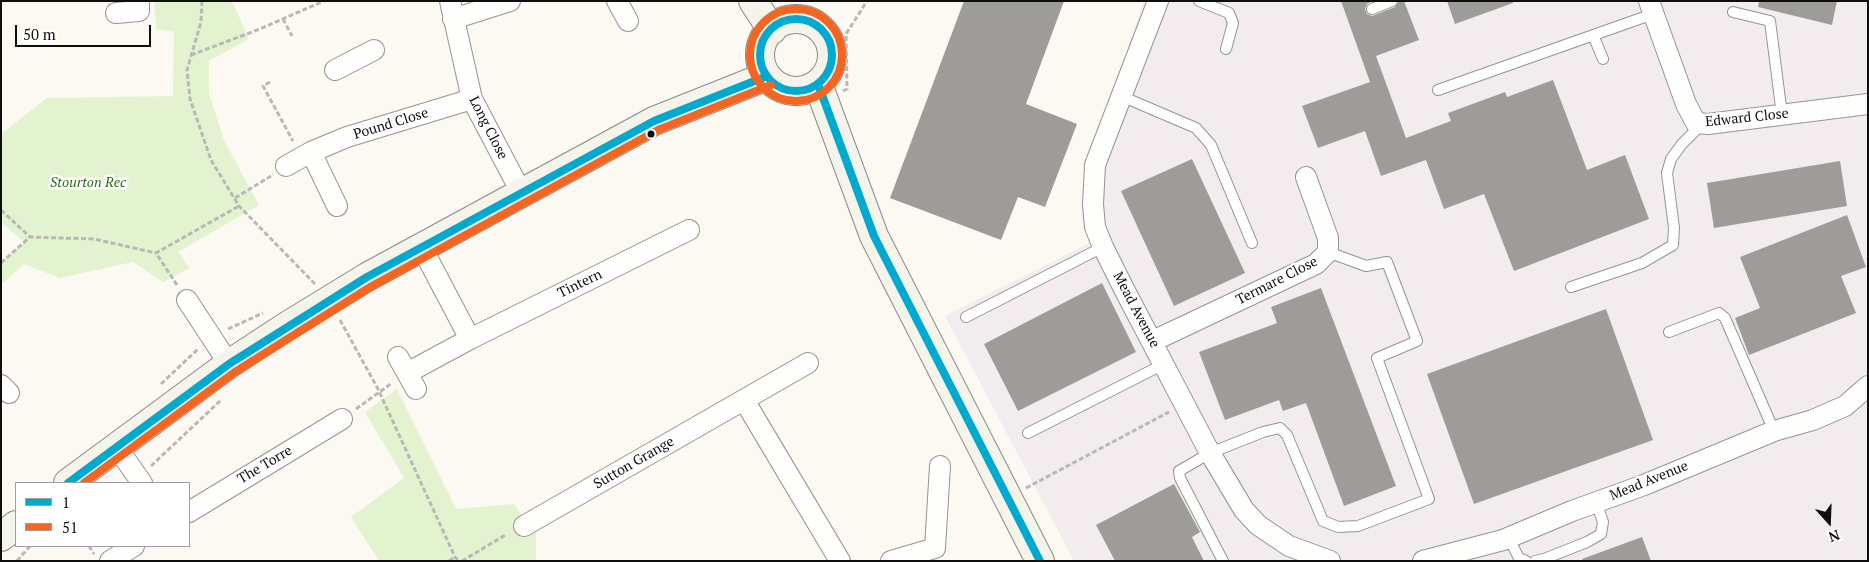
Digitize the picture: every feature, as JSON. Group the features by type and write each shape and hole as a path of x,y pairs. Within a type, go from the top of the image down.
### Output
{"street":[{"path":"116,13 139,11 139,1"},
{"path":"452,10 510,1"},
{"path":"617,1 628,21"},
{"path":"753,1 772,30"},
{"name":"Mead Avenue","path":"1158,1 1095,165 1093,204 1095,227 1103,248 1210,453 1244,510 1258,525 1289,546 1330,561"},
{"name":"Edward Close","path":"1651,8 1686,104 1696,123 1703,124 1868,104"},
{"name":"Long Close","path":"452,10 472,99 521,192"},
{"path":"821,94 808,89 791,90 775,84 767,76 762,67 762,47 765,38 772,30 786,22 801,20 812,23 827,37 832,57 821,94 874,236 1040,561"},
{"path":"335,70 374,50"},
{"path":"69,482 229,364 367,276 654,122 767,76"},
{"name":"Pound Close","path":"300,159 347,137 472,99"},
{"path":"300,159 337,206"},
{"name":"Termare Close","path":"1153,341 1316,264 1328,252 1328,238 1306,177"},
{"name":"Tintern","path":"407,373 470,339 689,230"},
{"path":"421,246 470,339"},
{"path":"187,300 229,364"},
{"name":"Sutton Grange","path":"524,526 808,363"},
{"name":"Mead Avenue","path":"1425,561 1508,537 1644,485 1774,431 1813,420 1845,406 1867,391"},
{"path":"744,400 840,561"},
{"name":"The Torre","path":"190,511 343,422"},
{"path":"116,446 140,480"},
{"path":"892,561 935,548 940,466"},
{"path":"1,537 15,526"},
{"path":"110,561 132,547"}],"lane":[{"path":"1199,1 1229,13 1233,23 1226,48"},
{"path":"1372,9 1392,1"},
{"path":"1438,90 1593,35 1651,8"},
{"path":"1733,12 1770,21 1782,115"},
{"path":"1593,35 1603,59"},
{"path":"1121,96 1196,128 1211,145 1252,243"},
{"path":"1571,287 1642,263 1673,245 1674,228 1667,173 1671,159 1682,144 1703,124"},
{"path":"966,317 1103,248"},
{"path":"1223,561 1180,478 1179,471 1210,453 1262,432 1280,428 1287,435 1323,521 1338,527 1358,526 1429,499 1377,358 1417,341 1387,262 1366,266 1328,252"},
{"path":"1670,332 1719,313 1725,318 1774,431"},
{"path":"1028,433 1164,364"},
{"path":"1535,561 1587,542 1601,534 1603,522 1596,502"},
{"path":"1508,537 1519,558 1526,561"}],"path":[{"path":"202,1 201,22 187,70 190,99 210,160 239,206 318,287 329,301 380,392 455,557 461,561 524,526"},
{"path":"191,55 324,1"},
{"path":"821,94 847,89 846,34 867,1"},
{"path":"283,19 292,36"},
{"path":"235,198 300,159 263,86 270,82"},
{"path":"1,210 30,237 94,239 156,253 239,206"},
{"path":"1,263 30,237"},
{"path":"156,253 187,300"},
{"path":"343,422 407,373"},
{"path":"140,480 157,460 226,395"},
{"path":"1008,498 1185,404"},
{"path":"17,561 29,547"},
{"path":"449,561 455,557"}],"shaded area":[{"path":"1144,1 1868,1 1868,561 1074,561 945,316 1089,243 1081,215 1084,172"}],"green space":[{"name":"Stourton Rec","path":"154,1 232,1 249,39 209,61 209,93 224,140 259,205 178,252 190,268 163,282 133,262 60,278 24,264 1,285 1,263 24,242 1,222 1,134 47,98 173,96 174,32 156,29"},
{"path":"397,389 456,509 514,504 536,533 536,561 379,561 351,517 404,478 365,412"}],"building":[{"path":"964,1 1064,1 1026,104 1077,124 1045,207 1018,197 1001,240 890,198"},
{"path":"1341,1 1373,1 1367,4 1365,9 1367,14 1372,16 1395,7 1399,1 1404,1 1419,40 1376,56 1406,138 1451,121 1448,113 1505,92 1507,97 1553,80 1587,170 1625,155 1649,219 1514,271 1484,194 1444,209 1426,160 1381,176 1365,131 1318,148 1302,106 1370,82"},
{"path":"1447,1 1513,1 1513,3 1455,24"},
{"path":"1759,1 1837,1 1832,25 1758,7"},
{"path":"1192,159 1245,273 1174,306 1121,191"},
{"path":"1840,161 1847,206 1714,228 1707,183"},
{"path":"1847,215 1866,267 1841,276 1856,313 1749,355 1735,318 1760,308 1740,257"},
{"path":"1102,283 1136,352 1018,411 984,344"},
{"path":"1321,288 1396,486 1344,506 1306,403 1283,411 1279,400 1225,420 1199,352 1277,323 1271,307"},
{"path":"1606,309 1653,440 1474,504 1427,374"},
{"path":"1174,484 1200,532 1192,537 1204,561 1115,561 1096,525"},
{"path":"1642,537 1651,561 1583,561 1582,559"}],"transit line":[{"name":"51","path":"796,9 813,13 828,23 838,38 842,55 838,72 828,87 813,97 796,101 779,97 764,87 754,72 750,55 754,38 764,23 779,13 796,9"},
{"name":"1","path":"796,19 816,25 826,35 832,55 826,75 816,85 796,91 776,85 766,75 760,55 766,35 776,25 796,19"},
{"name":"1","path":"69,482 229,364 367,277 654,121 767,76"},
{"name":"1","path":"818,84 874,236 1040,561"},
{"name":"51","path":"85,482 235,372 372,286 658,130 771,85"}]}
